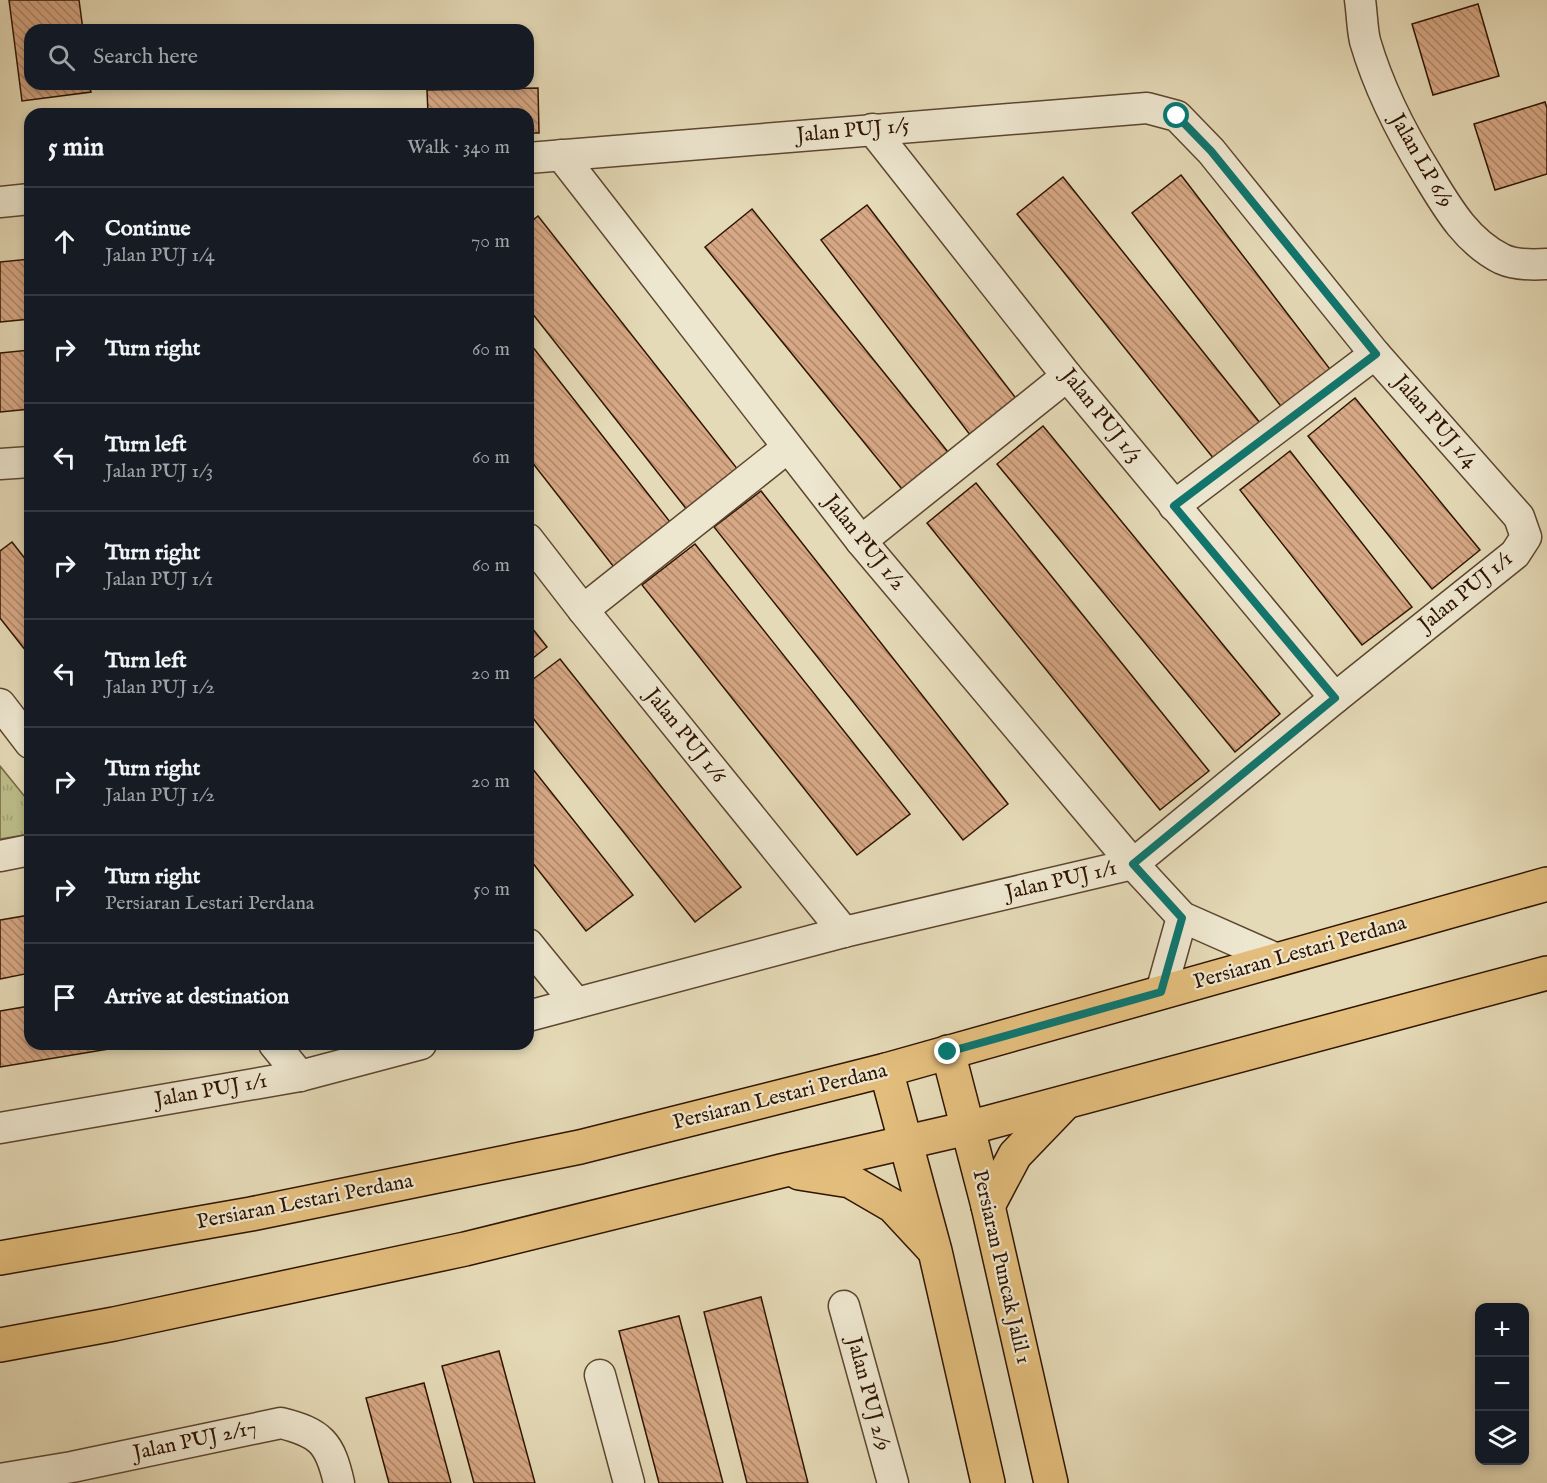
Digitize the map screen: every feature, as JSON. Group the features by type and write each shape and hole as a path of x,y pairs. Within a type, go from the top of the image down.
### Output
{"main road":[{"name":"Persiaran Lestari Perdana","path":"0,1258 251,1214 580,1147 886,1070 1547,884"},
{"path":"0,1345 114,1324 465,1249 781,1171 968,1128 1547,973"},
{"name":"Persiaran Puncak Jalil 1","path":"948,1052 988,1206 1051,1483"},
{"path":"886,1070 935,1251 988,1483"},
{"path":"988,1206 1015,1155 1066,1101"},
{"path":"781,1171 850,1181 893,1206 935,1251"}],"street":[{"name":"Jalan LP 6/9","path":"1360,0 1364,39 1382,93 1406,140 1456,222 1477,243 1503,260 1533,265 1547,264"},
{"name":"Jalan PUJ 1/5","path":"534,157 1147,108 1177,116"},
{"name":"Jalan PUJ 1/4","path":"1177,116 1211,151 1376,354 1519,517 1526,537"},
{"name":"Jalan PUJ 1/3","path":"873,129 1067,376 1335,698"},
{"name":"Jalan PUJ 1/2","path":"561,155 861,541 1133,864 1182,918 1276,959"},
{"path":"0,202 24,200"},
{"path":"1174,506 1376,354"},
{"path":"861,541 1067,376"},
{"path":"584,610 787,448"},
{"path":"0,464 24,462"},
{"name":"Jalan PUJ 1/1","path":"534,1014 844,932 1133,864 1515,554 1526,537"},
{"name":"Jalan PUJ 1/6","path":"534,547 844,932"},
{"path":"0,704 24,735"},
{"path":"0,856 24,851"},
{"path":"1161,992 1182,918"},
{"path":"534,951 576,1003"},
{"path":"279,1050 300,1076"},
{"name":"Jalan PUJ 1/1","path":"0,1128 300,1076 398,1050"},
{"name":"Jalan PUJ 2/9","path":"844,1306 893,1483"},
{"path":"600,1375 629,1483"},
{"name":"Jalan PUJ 2/17","path":"0,1479 74,1475 281,1423 306,1430 326,1446 337,1475"}],"green space":[{"path":"0,766 24,796 24,835 0,839"}],"building":[{"path":"9,0 79,0 82,24 24,24 24,90 90,90 91,92 22,101"},
{"path":"1478,4 1499,76 1433,95 1412,24"},
{"path":"538,88 539,133 534,133 534,108 428,108 427,90 534,90"},
{"path":"1545,102 1547,108 1547,174 1495,190 1474,124"},
{"path":"1181,175 1336,377 1287,414 1132,213"},
{"path":"1063,177 1264,428 1218,464 1017,214"},
{"path":"867,205 1021,405 974,440 821,240"},
{"path":"752,209 952,457 906,494 705,247"},
{"path":"538,216 739,471 688,511 534,316 534,219"},
{"path":"24,260 24,320 0,322 0,262"},
{"path":"534,349 674,527 617,571 534,465"},
{"path":"24,351 24,410 0,412 0,353"},
{"path":"1355,398 1480,550 1432,589 1308,436"},
{"path":"1043,426 1280,714 1235,752 997,464"},
{"path":"1290,451 1412,607 1362,645 1240,490"},
{"path":"976,483 1209,771 1160,810 927,523"},
{"path":"761,491 1008,804 963,840 714,527"},
{"path":"12,542 24,557 24,648 0,618 0,551"},
{"path":"695,544 910,814 857,855 642,585"},
{"path":"534,631 547,647 534,657"},
{"path":"560,659 741,887 695,922 534,720 534,678"},
{"path":"534,771 633,895 586,931 534,865"},
{"path":"24,916 24,974 0,979 0,920"},
{"path":"24,1007 24,1050 103,1050 0,1067 0,1011"},
{"path":"761,1297 808,1483 747,1483 704,1312"},
{"path":"679,1316 723,1483 659,1483 619,1331"},
{"path":"499,1351 535,1483 474,1483 442,1366"},
{"path":"424,1383 451,1483 389,1483 366,1398"}],"route":[{"path":"948,1052 1161,992 1182,918 1133,864 1335,698 1174,506 1376,354 1211,151 1177,116"}]}
